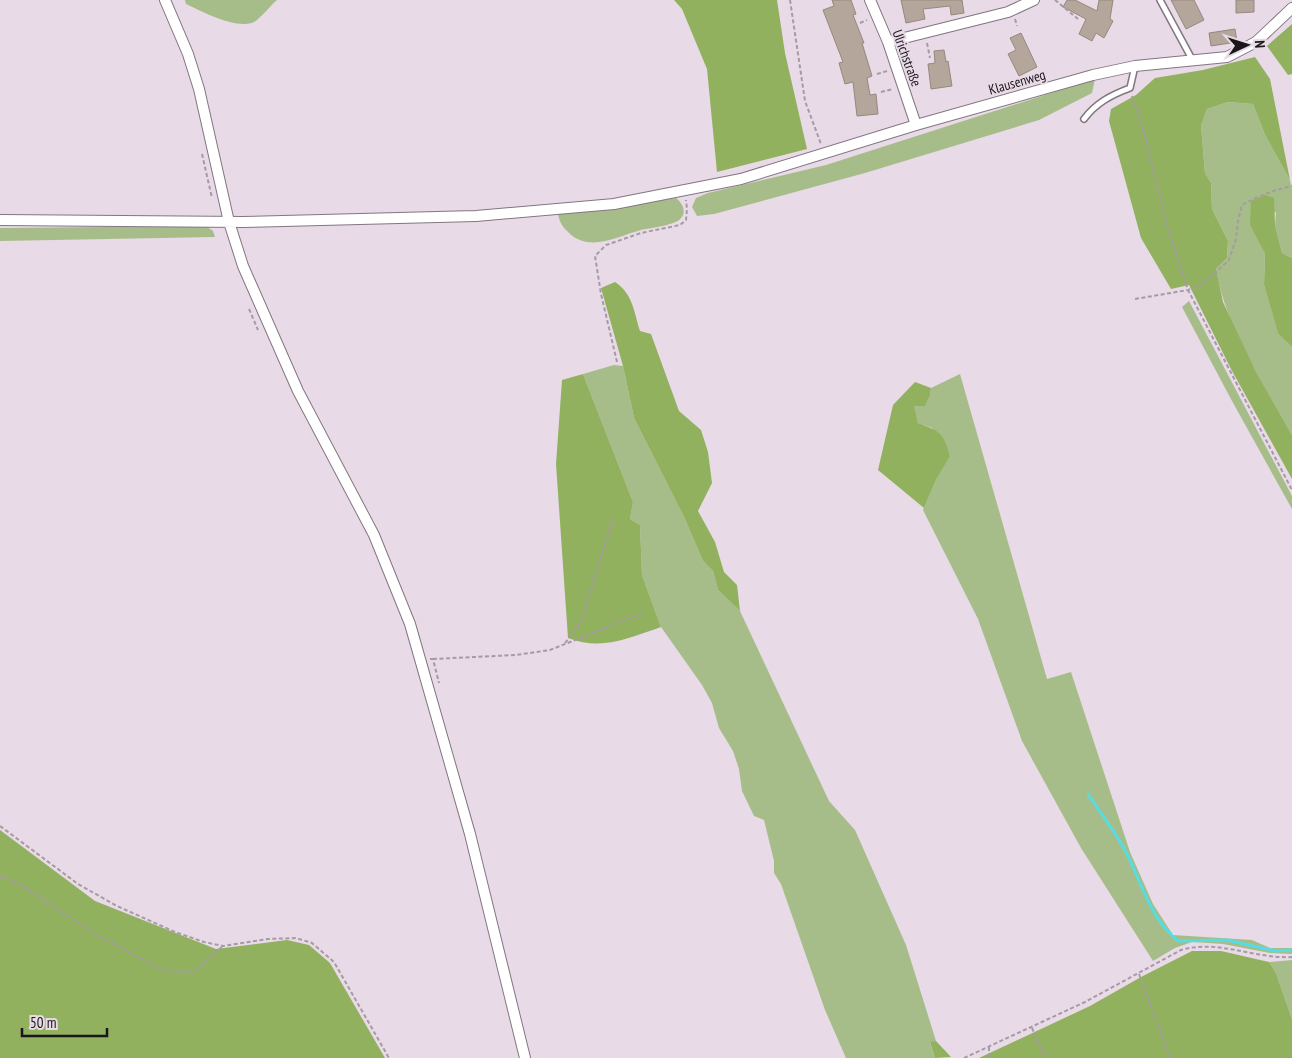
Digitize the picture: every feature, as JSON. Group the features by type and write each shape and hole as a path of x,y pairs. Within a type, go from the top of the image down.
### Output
{"street":[{"path":"165,0 188,54 199,90 229,222 243,266 298,391 374,534 410,624 470,834 525,1058"},
{"name":"Ulrichstraße","path":"870,0 888,42 916,125"},
{"path":"888,42 1008,12 1034,0"},
{"name":"Klausenweg","path":"0,220 195,220 229,222 476,216 614,204 742,178 1051,86 1135,66 1227,57 1256,42 1292,8"}],"lane":[{"path":"1160,0 1193,61"},
{"path":"1084,119 1093,108 1113,94 1130,88 1135,66"}],"path":[{"path":"790,0 805,101 826,153"},
{"path":"1055,0 1078,18"},
{"path":"925,33 930,58"},
{"path":"1130,88 1146,140 1168,229 1188,290 1292,490"},
{"path":"1135,298 1188,290 1200,285 1229,260 1236,239 1242,205 1255,197 1292,186"},
{"path":"617,362 601,294 595,256 606,245 641,233 680,225 686,220 687,209 684,191"},
{"path":"564,645 581,622 613,520"},
{"path":"433,659 516,655 550,650 644,613"},
{"path":"0,826 78,884 118,906 176,932 204,942 223,946 268,939 296,938 312,943 334,962 389,1058"},
{"path":"0,876 18,883 92,932 164,971 194,972 223,946"},
{"path":"964,1058 1085,1002 1181,950 1192,947 1225,948 1267,956 1292,957"},
{"path":"1139,974 1170,1058"},
{"path":"1031,1027 1045,1058"},
{"path":"989,1047 989,1058"}],"green space":[{"path":"185,0 277,0 256,21 239,24 201,11 186,4"},
{"path":"674,0 777,0 785,53 807,149 717,172 707,69 682,9"},
{"path":"1292,24 1292,74 1288,75 1267,46"},
{"path":"1255,57 1270,79 1290,180 1265,135 1253,104 1228,102 1207,109 1201,126 1205,173 1211,183 1212,209 1228,241 1227,258 1216,269 1223,302 1256,372 1292,435 1292,479 1231,369 1189,285 1171,289 1141,238 1109,121 1111,109 1136,95 1155,78 1203,70"},
{"path":"1095,79 1092,93 1039,120 865,173 714,214 697,216 692,207 696,198 708,193 826,165"},
{"path":"1228,102 1253,104 1265,135 1290,180 1292,189 1292,258 1282,253 1275,225 1276,212 1250,224 1265,254 1264,285 1278,332 1292,347 1292,435 1247,355 1228,312 1216,269 1227,258 1228,241 1212,209 1211,183 1205,173 1201,126 1207,109"},
{"path":"1265,195 1274,198 1275,225 1282,253 1292,258 1292,347 1278,333 1264,285 1265,254 1250,225 1251,201"},
{"path":"676,198 684,210 679,220 604,241 586,242 577,239 563,227 558,214 613,208"},
{"path":"206,226 213,231 215,237 0,241 0,228"},
{"path":"615,282 626,292 640,331 651,334 679,411 701,430 708,452 712,483 698,511 715,542 724,572 737,585 740,611 718,590 713,571 703,561 684,517 634,418 623,366 601,288"},
{"path":"1189,301 1292,496 1292,509 1182,307"},
{"path":"614,365 623,366 634,418 684,517 703,561 713,571 718,590 740,611 829,801 855,830 906,945 936,1041 930,1043 935,1058 846,1058 825,1010 781,884 774,873 774,861 764,820 754,816 742,791 739,769 733,751 719,728 712,703 702,685 661,627 642,575 640,525 630,519 633,502 583,374"},
{"path":"583,374 633,502 630,519 640,525 642,575 661,627 626,639 604,643 580,642 568,638 556,464 562,380"},
{"path":"960,374 1047,679 1071,672 1130,852 1153,904 1173,935 1252,940 1270,948 1292,948 1292,954 1270,953 1223,944 1192,942 1175,948 1153,961 1081,848 1022,741 978,619 923,510 936,480 950,455 932,428 918,423 913,405 925,406 930,396 931,388"},
{"path":"915,382 931,388 930,396 925,406 914,406 918,423 936,431 943,437 950,456 936,480 924,508 878,470 893,405"},
{"path":"0,830 95,901 216,949 287,940 309,945 330,963 385,1058 0,1058"},
{"path":"1192,951 1221,951 1269,962 1276,973 1292,1019 1292,1058 979,1058 1090,1006"},
{"path":"1292,960 1292,1019 1276,973 1269,962"},
{"path":"936,1041 951,1057 935,1058 930,1042"}],"building":[{"path":"832,0 851,0 856,14 853,15 864,43 862,43 872,76 867,78 870,95 876,94 878,114 857,116 853,82 845,84 839,63 843,62 823,10 834,6"},
{"path":"901,0 962,0 964,13 951,15 950,6 923,9 925,19 906,23"},
{"path":"1067,0 1075,0 1097,11 1099,0 1113,0 1110,19 1113,21 1104,38 1096,33 1092,41 1079,34 1086,19 1063,7"},
{"path":"1171,0 1194,0 1204,20 1186,29"},
{"path":"1236,0 1254,0 1254,12 1236,13"},
{"path":"1235,29 1237,42 1211,46 1209,33"},
{"path":"1021,33 1037,67 1019,76 1008,54 1016,50 1010,38"},
{"path":"944,50 946,62 948,61 952,86 931,89 928,64 935,63 934,51"}],"waterway":[{"path":"1088,794 1124,848 1154,913 1178,941 1227,940 1275,951 1292,950"}]}
